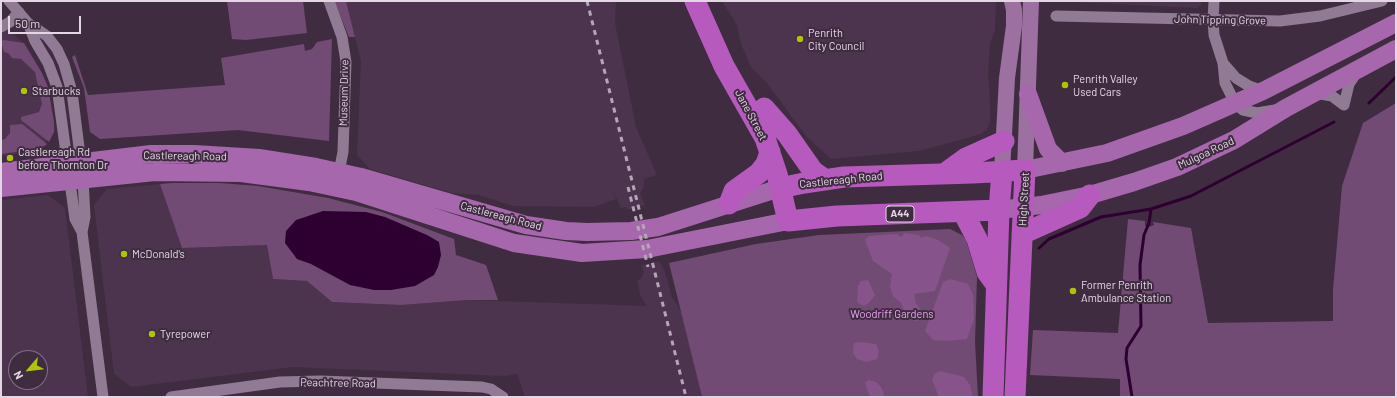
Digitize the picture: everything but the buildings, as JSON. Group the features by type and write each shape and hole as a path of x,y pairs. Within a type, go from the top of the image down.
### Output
{"highway":[{"name":"Jane Street","path":"695,1 724,66 758,125 787,186 800,220"},
{"name":"Jane Street","path":"705,1 728,53 764,108 783,150 787,186"},
{"path":"764,108 787,134 813,171 824,179"},
{"path":"944,174 966,158 1004,141"},
{"path":"730,204 734,191 759,173 766,164 770,152"},
{"name":"Castlereagh Road","path":"787,186 824,179 1025,170"},
{"name":"High Street","path":"1015,397 1025,170"},
{"path":"993,397 998,286 999,210 1002,172"},
{"path":"1022,234 1080,208 1090,195"},
{"name":"Castlereagh Road","path":"800,220 999,210"},
{"path":"963,212 977,239 987,272 998,286"}],"main road":[{"path":"1002,172 1007,78 1014,26 1014,10 1012,1"},
{"name":"High Street","path":"1025,170 1031,1"},
{"path":"1025,170 1100,155 1134,145 1183,126 1263,90 1396,23"},
{"name":"Mulgoa Road","path":"999,210 1090,195 1141,180 1194,159 1234,140 1286,108 1396,49"},
{"path":"1028,94 1048,149 1062,163"},
{"name":"Castlereagh Road","path":"1,188 152,154 201,154 259,158 337,179 430,196 526,225 566,231 605,232 642,230 658,226 787,186"},
{"name":"Castlereagh Road","path":"1,172 75,171"},
{"name":"Castlereagh Road","path":"337,179 383,199 514,243 582,253 641,250 800,220"}],"street":[{"path":"9,1 28,22 35,41 48,63 57,87 75,171 75,219 82,232 103,397"},
{"name":"Museum Drive","path":"329,1 342,38 346,62 343,152 337,179"},
{"path":"1214,1 1214,35 1223,63 1225,83 1235,103 1243,110 1257,113 1286,108"},
{"name":"John Tipping Grove","path":"1056,16 1280,21 1320,16 1382,1"},
{"path":"1,27 10,22 19,12"},
{"path":"1223,63 1236,78 1248,86 1263,90"},
{"path":"1314,93 1332,96 1344,105 1349,84 1360,68"},
{"name":"Peachtree Road","path":"171,397 280,382 320,381 482,387 498,393 503,397"}],"shaded area":[{"path":"346,1 616,1 615,23 636,127 657,175 644,179 644,187 640,193 645,205 627,210 626,207 621,208 612,188 616,199 594,207 513,206 479,195 452,193 370,169 357,155 361,61"},
{"path":"722,1 996,1 995,30 990,43 988,73 990,122 987,129 981,134 919,151 831,159 806,136 767,83 751,67 741,44 737,25"},
{"path":"1054,1 1201,1 1201,4 1197,8"},
{"path":"1,22 23,43 47,88 55,130 41,148 36,148 37,152 1,156"},
{"path":"160,184 182,248 267,245 273,279 307,281 332,302 401,305 467,300 647,306 641,297 637,281 641,278 644,272 641,266 659,261 665,272 672,297 682,313 702,397 525,397 517,374 504,376 293,367 131,387 114,374 94,205 107,189"},
{"path":"48,195 65,208 88,397 1,397 1,200"},
{"path":"323,211 366,212 385,217 427,235 439,242 441,255 434,275 415,286 391,290 374,290 350,285 311,264 297,259 285,243 286,231 296,220"},
{"path":"905,233 919,235 921,238 926,236 938,240 950,248 935,291 914,294 916,303 922,312 920,319 917,321 907,317 901,303 893,296 890,287 892,274 873,261 865,240 869,236 897,234 901,237"},
{"path":"951,279 968,284 973,295 974,319 967,339 948,341 933,340 925,331 943,282"},
{"path":"868,280 875,295 869,303 864,306 857,302 858,286 861,281"},
{"path":"861,342 876,344 879,351 877,359 866,362 857,359 853,353 854,343"},
{"path":"940,371 964,377 970,385 973,397 939,397 932,380 934,374"},
{"path":"869,380 876,382 880,386 884,397 870,397 865,383"}],"green space":[{"path":"227,1 303,1 307,33 246,40 232,39"},
{"path":"334,1 346,1 355,37 349,37"},
{"path":"332,39 329,141 238,130 100,139 90,132 84,88 72,57 75,55 88,95 225,85 221,58 304,44 305,51 312,49 317,42"},
{"path":"4,40 24,43 42,73 48,87 54,122 54,132 49,142 21,120 21,117 39,112 42,104 35,72 21,59 12,58 8,53 4,52 1,41"},
{"path":"1396,103 1396,397 1120,397 1120,379 1030,375 1033,330 1118,333 1128,219 1145,221 1145,226 1149,227 1154,225 1153,222 1191,228 1208,323 1333,321 1333,290 1342,186 1363,123"},
{"path":"22,124 47,144 39,149 1,154 1,140 5,139 10,133 10,125"},
{"path":"220,183 258,186 328,198 382,212 454,239 456,255 486,265 498,300 467,300 401,305 332,302 307,281 273,279 267,245 182,248 160,184"},
{"name":"Woodriff Gardens","path":"950,229 962,235 966,240 977,277 975,342 978,397 702,397 669,263 756,244 819,235"}],"waterway":[{"path":"1369,103 1396,77"},
{"path":"1132,397 1126,359 1127,348 1141,326 1140,265 1144,235 1149,223 1151,209 1191,196 1334,122"},
{"path":"1039,248 1049,239 1101,217 1151,209"}],"railway":[{"path":"587,1 686,397"},
{"path":"628,187 648,267"}],"place":[{"name":"Penrith City Council","path":"800,39"},
{"name":"Penrith Valley Used Cars","path":"1065,85"},
{"name":"Starbucks","path":"24,91"},
{"name":"Castlereagh Rd before Thornton Dr","path":"10,158"},
{"name":"McDonald's","path":"124,254"},
{"name":"Former Penrith Ambulance Station","path":"1073,291"},
{"name":"Tyrepower","path":"152,334"}]}
